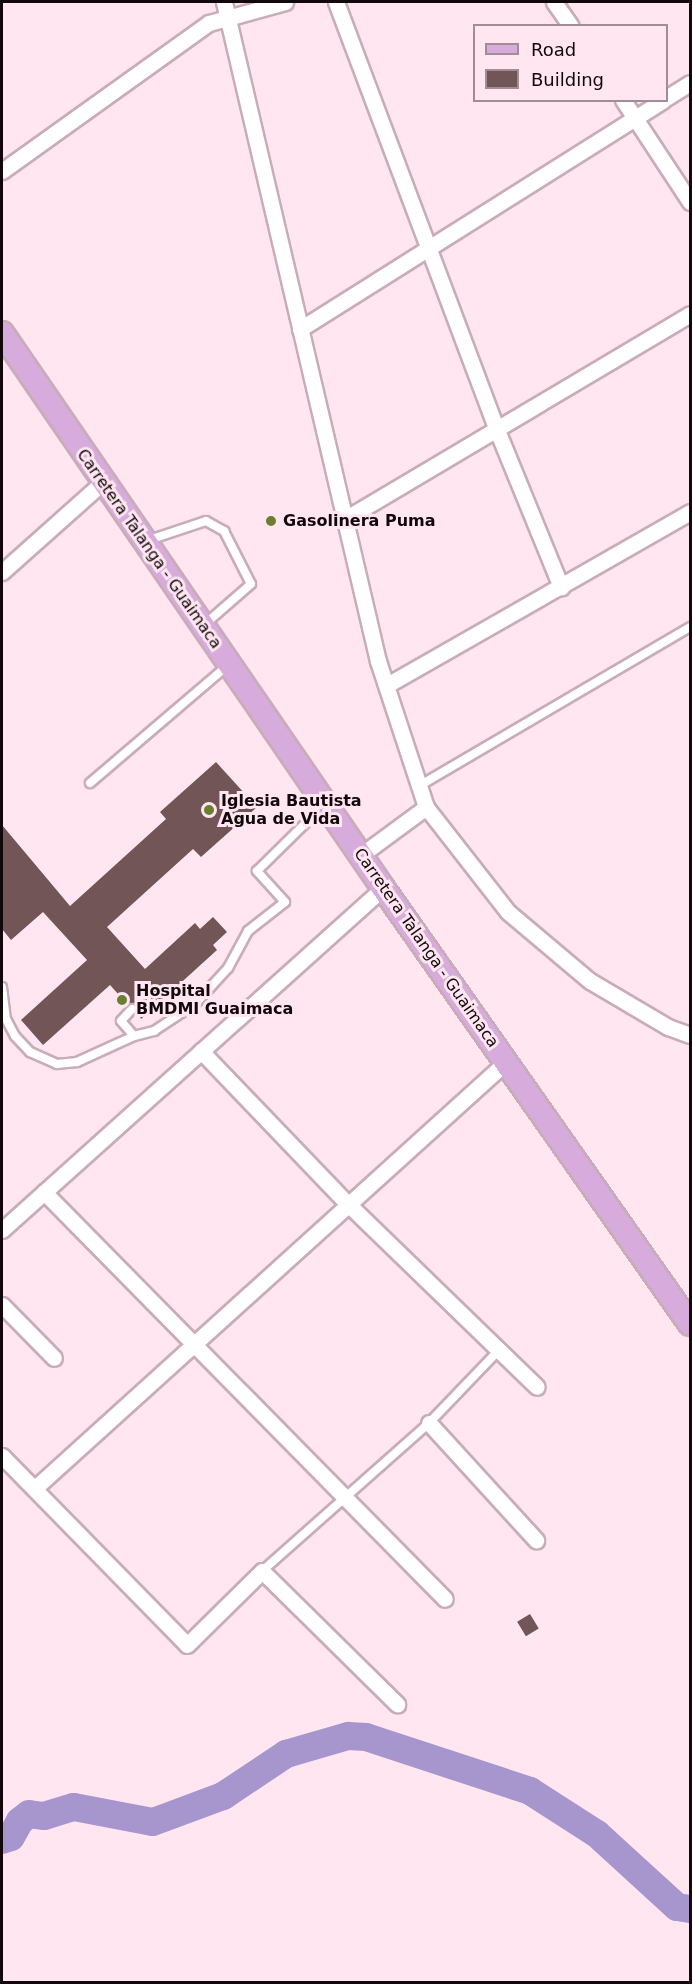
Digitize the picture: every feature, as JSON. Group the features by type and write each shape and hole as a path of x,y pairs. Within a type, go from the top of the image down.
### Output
{"main road":[{"name":"Carretera Talanga - Guaimaca","path":"2,333 383,888 690,1324"}],"street":[{"path":"226,9 244,16 285,2"},
{"path":"336,2 497,430 561,587"},
{"path":"554,2 570,24"},
{"path":"2,171 226,9"},
{"path":"226,9 345,519 387,685 426,807 508,912 590,981 668,1027 690,1035"},
{"path":"668,98 690,83"},
{"path":"623,102 690,202"},
{"path":"300,329 662,102"},
{"path":"345,519 690,314"},
{"path":"2,572 103,482"},
{"path":"387,685 690,512"},
{"path":"361,855 426,807"},
{"path":"2,1230 383,888"},
{"path":"201,1051 346,1203 537,1387"},
{"path":"35,1488 346,1203 506,1062"},
{"path":"44,1192 445,1599"},
{"path":"2,1305 54,1358"},
{"path":"429,1423 536,1540"},
{"path":"2,1456 187,1645 262,1571 397,1704"}],"lane":[{"path":"144,541 206,521 225,531 251,584 202,626"},
{"path":"419,786 690,627"},
{"path":"90,783 229,664"},
{"path":"2,987 6,1019 15,1036 30,1052 57,1064 77,1062 134,1036 154,1030 195,1004 228,968 248,932 285,902 257,871 325,804"},
{"path":"132,1009 121,1021 134,1036"},
{"path":"262,1571 429,1423 499,1350"}],"building":[{"path":"216,762 257,807 201,857 193,849 107,927 145,969 195,923 200,929 213,917 227,932 213,945 217,950 141,1019 136,1005 128,1005 110,985 43,1045 21,1020 87,960 43,912 11,940 2,929 2,825 70,906 166,819 160,812"},
{"path":"530,1614 539,1629 526,1636 517,1622"}],"waterway":[{"path":"2,1840 11,1837 20,1821 29,1814 44,1816 74,1807 153,1822 223,1796 286,1754 348,1736 366,1737 530,1791 597,1834 677,1907 690,1909"}],"place":[{"name":"Gasolinera Puma","path":"271,521"},
{"name":"Iglesia Bautista Agua de Vida","path":"209,810"},
{"name":"Hospital BMDMI Guaimaca","path":"122,1000"}]}
